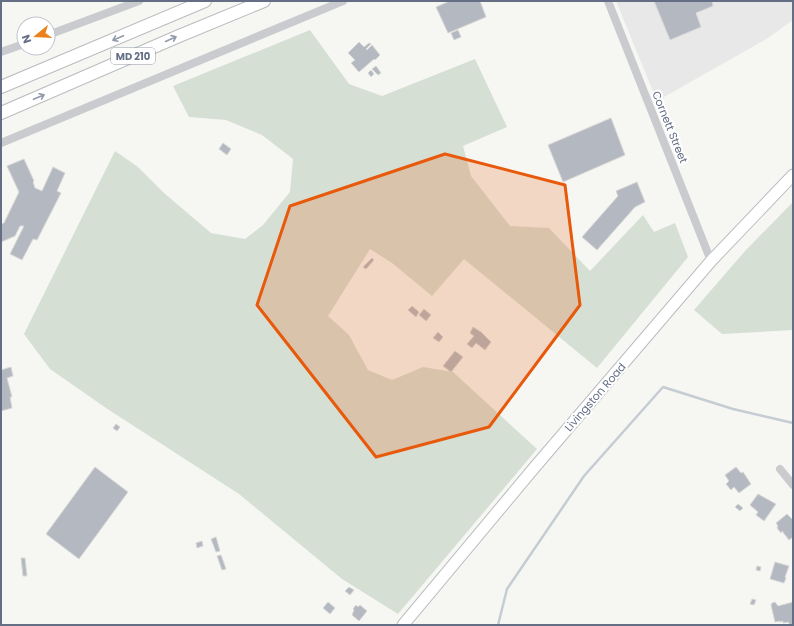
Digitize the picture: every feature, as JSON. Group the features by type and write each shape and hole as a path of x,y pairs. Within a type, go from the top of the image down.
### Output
{"highway":[{"name":"MD 210","path":"1,87 205,1"},
{"name":"MD 210","path":"1,113 264,1"}],"main road":[{"name":"Livingston Road","path":"403,625 534,468 711,261 793,175"}],"street":[{"path":"56,32 139,1"},
{"path":"1,143 343,1"},
{"name":"Cornett Street","path":"608,1 711,261"},
{"path":"1,52 16,47"},
{"path":"780,469 793,485"}],"highlighted area":[{"path":"445,154 565,185 580,305 489,427 376,457 257,305 290,206"}],"shaded area":[{"path":"616,1 793,1 793,20 768,38 657,101"},
{"path":"310,30 349,84 382,96 475,59 507,127 463,146 471,176 510,226 549,228 590,271 643,215 654,232 675,223 688,257 597,368 464,259 432,296 392,263 370,249 328,316 349,335 368,370 392,380 423,367 453,372 537,449 398,614 342,579 239,494 106,408 50,369 24,334 115,151 138,167 164,193 211,233 245,239 263,225 290,192 293,159 262,135 226,120 189,117 173,86"},
{"path":"793,202 793,330 722,334 694,310 745,251"}],"building":[{"path":"450,1 480,1 486,17 448,33 436,7"},
{"path":"654,1 712,1 713,6 696,13 701,27 670,40"},
{"path":"458,30 461,37 454,40 451,33"},
{"path":"359,42 364,47 369,43 371,44 366,49 367,50 372,45 380,55 359,72 351,63 355,60 348,53"},
{"path":"376,66 381,73 378,75 372,69"},
{"path":"371,70 374,74 371,77 368,73"},
{"path":"611,118 625,155 563,182 548,145"},
{"path":"223,143 231,149 227,155 219,149"},
{"path":"24,159 34,181 35,188 42,191 53,167 65,173 57,191 61,193 37,240 33,239 22,260 10,254 24,226 20,226 15,236 1,242 1,224 4,223 19,192 7,166"},
{"path":"637,182 645,202 635,207 597,250 582,237 618,196 616,191"},
{"path":"372,258 374,260 366,269 363,267"},
{"path":"412,306 419,312 416,317 408,310"},
{"path":"424,309 431,315 426,321 419,315"},
{"path":"473,327 481,332 491,342 485,350 476,343 472,348 467,344 474,336 470,333"},
{"path":"438,332 443,337 439,342 433,338"},
{"path":"455,351 463,357 451,372 443,366"},
{"path":"11,367 13,376 7,378 12,397 10,397 12,408 1,411 1,370"},
{"path":"116,424 120,427 117,431 113,428"},
{"path":"95,467 128,492 79,559 46,534"},
{"path":"736,467 741,473 743,472 751,484 739,493 734,487 731,490 726,484 729,481 725,475"},
{"path":"758,494 776,504 764,521 756,515 758,512 750,505"},
{"path":"738,504 743,508 740,511 735,507"},
{"path":"787,514 793,520 793,537 789,540 782,531 781,533 777,528 778,526 776,523"},
{"path":"216,537 220,551 216,552 211,539"},
{"path":"202,541 203,546 197,548 196,543"},
{"path":"221,555 226,569 222,570 217,556"},
{"path":"21,558 25,558 27,576 23,576"},
{"path":"775,562 789,566 784,583 770,579"},
{"path":"757,566 761,567 760,571 756,570"},
{"path":"349,587 354,590 350,595 345,591"},
{"path":"752,599 756,600 754,605 750,604"},
{"path":"328,602 335,608 330,614 323,608"},
{"path":"775,602 778,606 793,602 793,624 789,625 789,622 783,623 783,621 775,622 771,605"},
{"path":"356,605 358,607 360,605 367,611 359,621 352,615 353,609"}],"waterway":[{"path":"498,625 507,589 584,476 663,387 733,409 793,423"}]}
